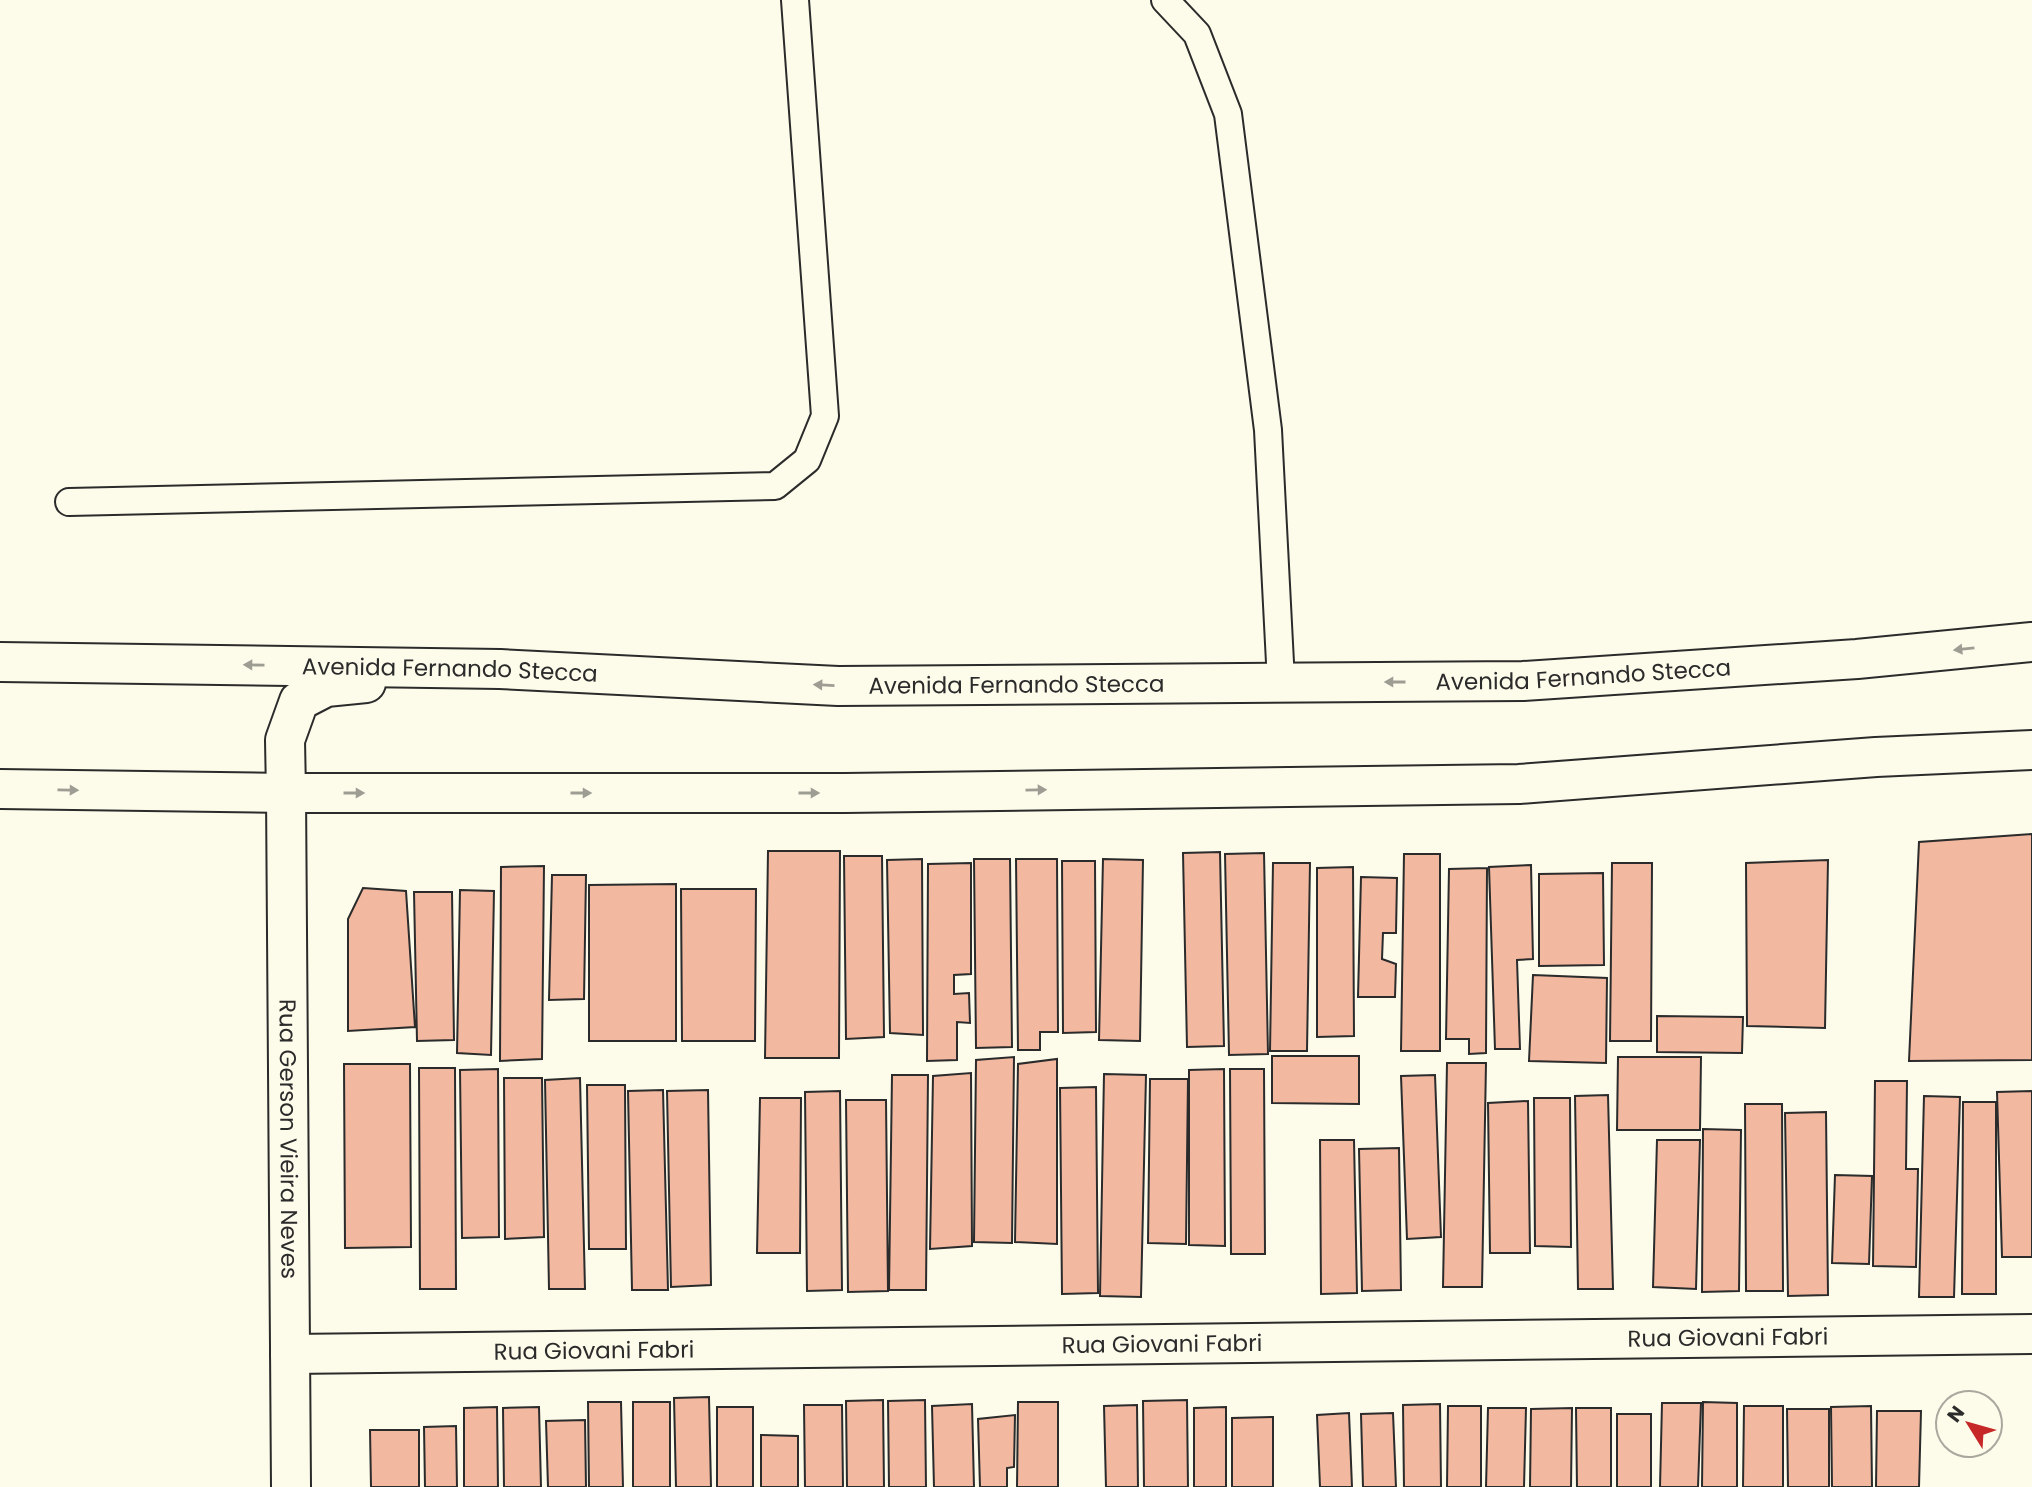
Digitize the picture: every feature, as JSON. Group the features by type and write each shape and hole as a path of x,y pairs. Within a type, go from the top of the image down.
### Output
{"main road":[{"name":"Avenida Fernando Stecca","path":"0,662 500,669 838,686 1523,681 1857,659 2032,642"},
{"name":"Rua Gerson Vieira Neves","path":"291,1487 285,740 299,701 326,687 500,669"},
{"path":"0,789 286,793 845,793 1519,784 1876,757 2032,750"},
{"name":"Rua Giovani Fabri","path":"290,1354 2032,1334"}],"lane":[{"path":"69,502 775,486 807,460 825,416 795,0"},
{"path":"1165,0 1197,34 1228,114 1268,430 1281,682"}],"building":[{"path":"2032,834 2032,1060 1909,1061 1919,842"},
{"path":"768,851 840,851 839,1058 765,1058"},
{"path":"1220,852 1224,1046 1187,1047 1183,853"},
{"path":"1264,853 1268,1054 1229,1055 1225,854"},
{"path":"1404,854 1440,854 1440,1051 1401,1051"},
{"path":"844,856 882,856 884,1037 846,1039"},
{"path":"922,859 923,1035 890,1033 887,860"},
{"path":"974,859 1010,859 1012,1047 976,1048"},
{"path":"1016,859 1057,859 1058,1032 1040,1032 1040,1050 1018,1050"},
{"path":"1103,859 1143,860 1140,1041 1099,1040"},
{"path":"1828,860 1825,1028 1747,1026 1746,863"},
{"path":"1062,861 1095,861 1096,1032 1063,1033"},
{"path":"971,863 971,974 954,975 954,994 969,993 970,1023 957,1022 957,1060 927,1061 928,864"},
{"path":"1273,863 1310,863 1307,1051 1270,1051"},
{"path":"1612,863 1652,863 1651,1041 1610,1041"},
{"path":"1531,865 1533,959 1517,960 1520,1049 1495,1049 1489,867"},
{"path":"544,866 542,1059 500,1061 501,867"},
{"path":"1353,867 1354,1036 1317,1037 1317,868"},
{"path":"1487,868 1486,1053 1469,1054 1469,1039 1446,1039 1449,869"},
{"path":"1603,873 1604,965 1539,966 1539,874"},
{"path":"552,875 586,875 584,999 549,1000"},
{"path":"1361,877 1397,878 1396,933 1383,933 1382,959 1396,964 1395,997 1358,997"},
{"path":"676,884 676,1041 589,1041 589,885"},
{"path":"363,888 406,891 415,1027 348,1031 348,919"},
{"path":"681,889 756,889 755,1041 682,1041"},
{"path":"460,890 494,891 491,1055 457,1053"},
{"path":"414,892 452,892 454,1040 417,1041"},
{"path":"1533,975 1607,978 1606,1063 1529,1061"},
{"path":"1657,1016 1743,1017 1742,1053 1657,1052"},
{"path":"1272,1056 1359,1056 1359,1104 1272,1103"},
{"path":"1014,1057 1012,1243 974,1242 976,1060"},
{"path":"1618,1057 1701,1057 1700,1130 1617,1130"},
{"path":"1057,1059 1057,1244 1015,1242 1018,1064"},
{"path":"1447,1063 1486,1063 1482,1287 1443,1287"},
{"path":"344,1064 410,1064 411,1247 345,1248"},
{"path":"419,1068 455,1068 456,1289 420,1289"},
{"path":"498,1069 499,1237 462,1238 460,1070"},
{"path":"1224,1069 1225,1246 1189,1245 1189,1070"},
{"path":"1230,1069 1264,1069 1265,1254 1231,1254"},
{"path":"971,1073 972,1246 930,1249 933,1076"},
{"path":"1104,1074 1146,1075 1141,1297 1100,1296"},
{"path":"892,1075 928,1075 926,1290 889,1290"},
{"path":"1435,1075 1441,1237 1407,1239 1401,1076"},
{"path":"504,1078 542,1078 544,1237 505,1239"},
{"path":"580,1078 585,1289 549,1289 545,1080"},
{"path":"1150,1079 1188,1079 1186,1244 1148,1243"},
{"path":"1875,1081 1907,1081 1906,1169 1918,1169 1916,1267 1873,1266"},
{"path":"587,1085 625,1085 626,1249 589,1249"},
{"path":"1096,1087 1098,1293 1062,1294 1060,1088"},
{"path":"663,1090 668,1290 632,1290 628,1091"},
{"path":"708,1090 711,1285 671,1287 667,1091"},
{"path":"840,1091 842,1290 807,1291 805,1092"},
{"path":"2032,1091 2032,1257 2002,1257 1997,1092"},
{"path":"1608,1095 1613,1289 1578,1289 1575,1096"},
{"path":"1924,1096 1960,1097 1954,1297 1919,1297"},
{"path":"760,1098 801,1098 800,1253 757,1253"},
{"path":"1534,1098 1570,1098 1571,1247 1535,1246"},
{"path":"846,1100 886,1100 888,1291 848,1292"},
{"path":"1528,1101 1530,1253 1490,1253 1488,1103"},
{"path":"1963,1102 1996,1102 1996,1294 1962,1294"},
{"path":"1745,1104 1782,1104 1783,1291 1746,1291"},
{"path":"1826,1112 1828,1295 1788,1296 1785,1113"},
{"path":"1703,1129 1741,1130 1739,1291 1702,1292"},
{"path":"1320,1140 1354,1140 1357,1293 1321,1294"},
{"path":"1657,1140 1700,1140 1696,1289 1653,1287"},
{"path":"1399,1148 1401,1290 1362,1291 1359,1149"},
{"path":"1835,1175 1872,1176 1869,1264 1832,1263"},
{"path":"709,1397 711,1487 676,1487 674,1398"},
{"path":"883,1400 884,1487 847,1487 846,1401"},
{"path":"925,1400 926,1487 889,1487 888,1401"},
{"path":"1187,1400 1188,1487 1144,1487 1143,1401"},
{"path":"588,1402 621,1402 623,1487 589,1487"},
{"path":"633,1402 670,1402 670,1487 633,1487"},
{"path":"1018,1402 1058,1402 1058,1487 1017,1487"},
{"path":"1703,1402 1737,1403 1737,1487 1702,1487"},
{"path":"1662,1403 1701,1403 1698,1487 1660,1487"},
{"path":"972,1404 974,1487 934,1487 932,1406"},
{"path":"1440,1404 1441,1487 1404,1487 1403,1405"},
{"path":"804,1405 842,1405 843,1487 805,1487"},
{"path":"1137,1405 1138,1487 1106,1487 1104,1406"},
{"path":"1448,1406 1481,1406 1481,1487 1447,1487"},
{"path":"1744,1406 1783,1406 1783,1487 1743,1487"},
{"path":"1871,1406 1872,1487 1832,1487 1831,1407"},
{"path":"497,1407 498,1487 464,1487 464,1408"},
{"path":"539,1407 541,1487 504,1487 503,1408"},
{"path":"717,1407 753,1407 753,1487 717,1487"},
{"path":"1226,1407 1226,1487 1194,1487 1194,1408"},
{"path":"1488,1408 1526,1408 1524,1487 1486,1487"},
{"path":"1572,1408 1571,1487 1530,1487 1531,1409"},
{"path":"1576,1408 1611,1408 1611,1487 1577,1487"},
{"path":"1787,1409 1829,1409 1829,1487 1788,1487"},
{"path":"1877,1411 1921,1411 1919,1487 1876,1487"},
{"path":"1349,1413 1352,1487 1320,1487 1317,1415"},
{"path":"1393,1413 1396,1487 1363,1487 1361,1414"},
{"path":"1617,1414 1651,1414 1651,1487 1617,1487"},
{"path":"1015,1415 1014,1467 1007,1468 1007,1487 980,1487 978,1419"},
{"path":"1273,1417 1273,1487 1232,1487 1232,1418"},
{"path":"585,1420 586,1487 548,1487 546,1421"},
{"path":"456,1426 457,1487 425,1487 424,1427"},
{"path":"370,1430 419,1430 419,1487 371,1487"},
{"path":"761,1435 798,1436 798,1487 761,1487"}]}
